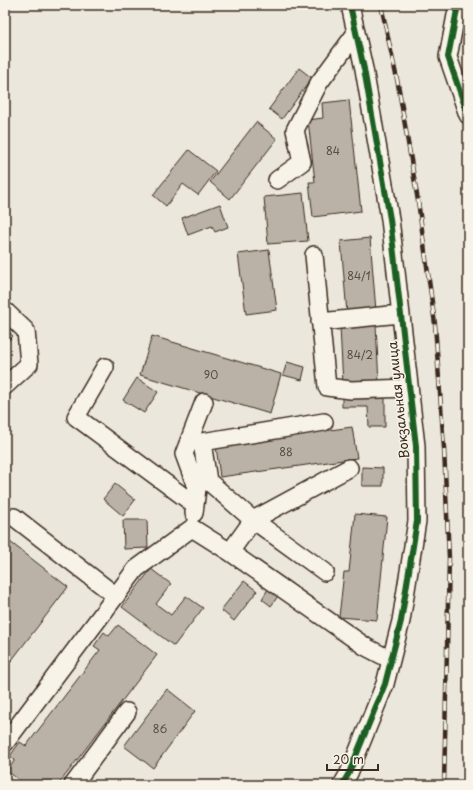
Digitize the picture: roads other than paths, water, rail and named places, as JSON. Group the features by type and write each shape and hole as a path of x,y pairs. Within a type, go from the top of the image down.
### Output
{"street":[{"name":"Вокзальная улица","path":"342,785 349,773 385,684 401,621 417,521 416,446 390,219 364,70 350,5"},
{"path":"459,7 448,57 468,116"},
{"path":"277,180 302,162 295,130 319,83 356,33"},
{"path":"314,255 327,387 351,390 409,388"},
{"path":"5,311 26,331 29,364 5,386"},
{"path":"320,322 400,314"},
{"path":"105,367 76,417 195,505"},
{"path":"5,743 136,569 192,528 197,489 184,454 204,402"},
{"path":"324,422 202,442 208,481 253,520 325,572"},
{"path":"230,552 253,520 349,468"},
{"path":"14,517 116,596"},
{"path":"192,528 230,552 366,647 391,660"},
{"path":"73,785 127,712"}],"railway":[{"path":"381,5 398,84 418,201 435,324 444,448 449,558 444,785"}]}
